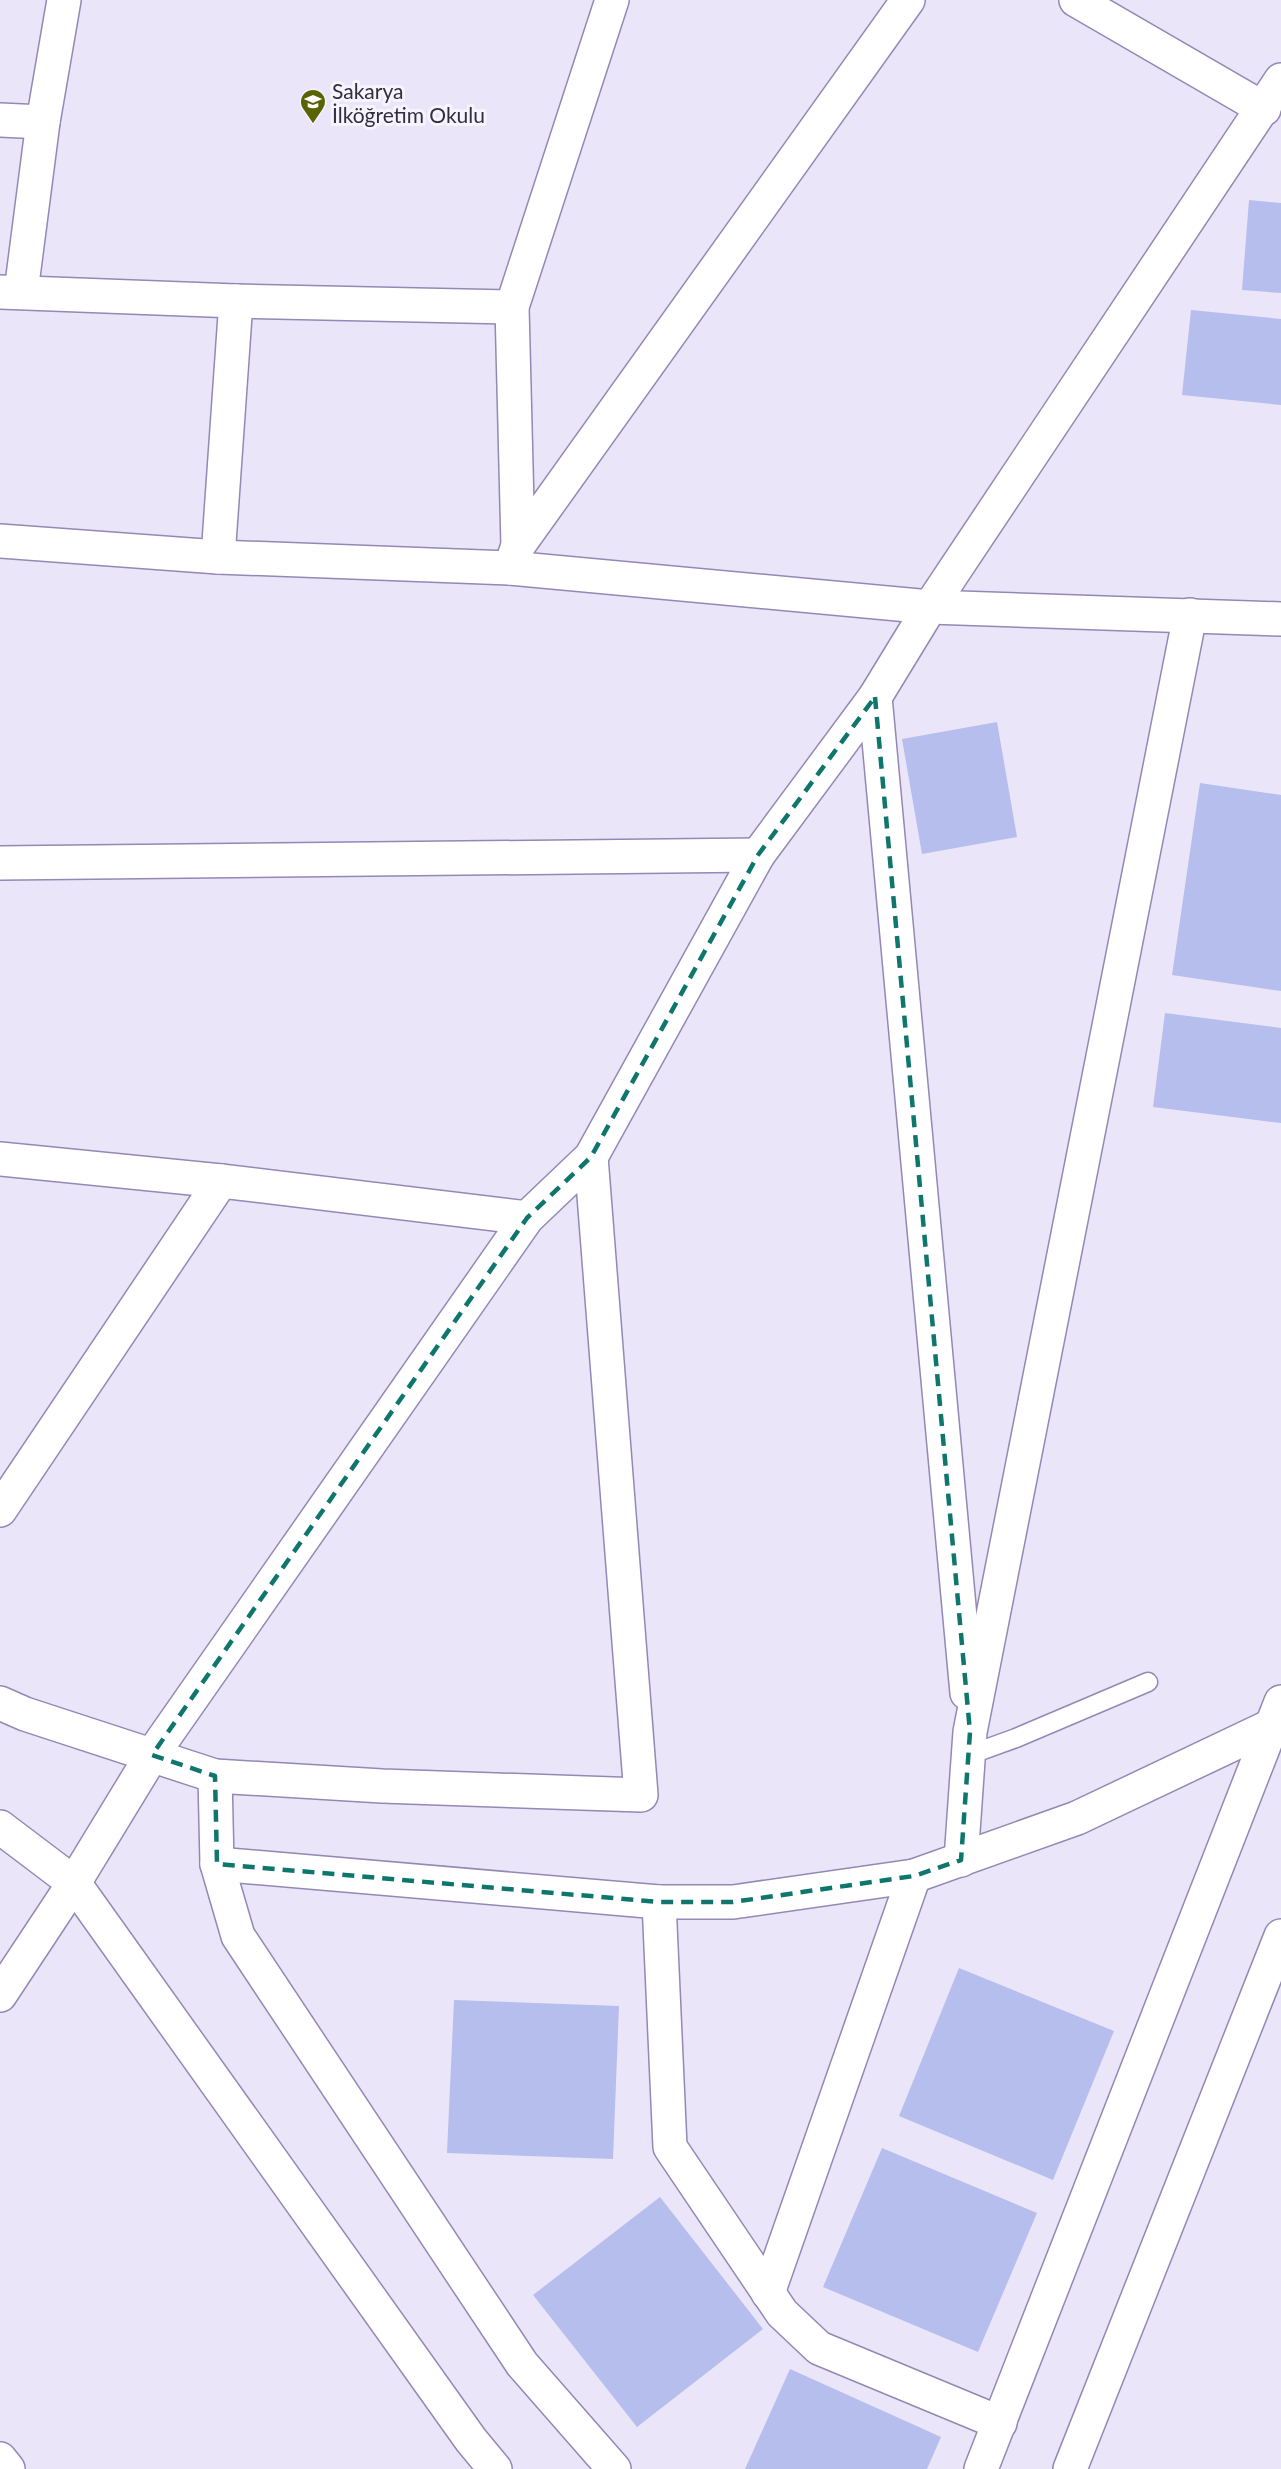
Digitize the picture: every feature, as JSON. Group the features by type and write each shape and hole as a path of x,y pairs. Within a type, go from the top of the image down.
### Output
{"street":[{"path":"64,0 10,292 236,301 512,307"},
{"path":"514,557 512,307 612,0"},
{"path":"514,557 908,0"},
{"path":"1076,0 1264,109"},
{"path":"0,1995 75,1883 152,1755 527,1218 591,1157 758,855 875,698 930,607 1264,109 1281,80"},
{"path":"0,120 43,122"},
{"path":"218,557 236,301"},
{"path":"0,541 218,557 514,557 930,607 1281,619"},
{"path":"961,1860 970,1743 1190,615"},
{"path":"875,698 970,1743"},
{"path":"0,863 758,855"},
{"path":"0,1703 25,1714 215,1776 382,1786 641,1795 591,1157"},
{"path":"0,1160 221,1182 527,1218"},
{"path":"0,1510 221,1182"},
{"path":"217,1863 659,1902 733,1902 914,1876 961,1860 1077,1818 1277,1713"},
{"path":"981,2469 1277,1713"},
{"path":"215,1776 217,1863 238,1936 522,2364 614,2469"},
{"path":"0,1827 75,1883 464,2430 495,2469"},
{"path":"768,2293 914,1876"},
{"path":"659,1902 670,2147 782,2313 819,2348 1000,2423"},
{"path":"1070,2469 1281,1936"},
{"path":"0,2459 8,2469"}],"lane":[{"path":"970,1743 1016,1738 1148,1682"}],"highlighted area":[{"path":"875,697 970,1732 961,1860 914,1876 733,1902 659,1902 217,1864 215,1776 152,1755 527,1218 591,1157 758,855"}],"building":[{"path":"1249,200 1281,203 1281,293 1242,290"},
{"path":"1191,310 1281,319 1281,405 1182,395"},
{"path":"997,722 1017,837 922,854 902,739"},
{"path":"1200,783 1281,795 1281,991 1172,975"},
{"path":"1165,1013 1281,1028 1281,1123 1153,1107"},
{"path":"959,1968 1114,2031 1053,2180 899,2116"},
{"path":"454,2000 619,2006 613,2159 447,2153"},
{"path":"882,2148 1037,2213 978,2352 823,2287"},
{"path":"660,2197 763,2329 637,2427 533,2295"},
{"path":"790,2369 941,2437 927,2469 745,2469"}],"place":[{"name":"Sakarya İlköğretim Okulu","path":"313,125"}]}
